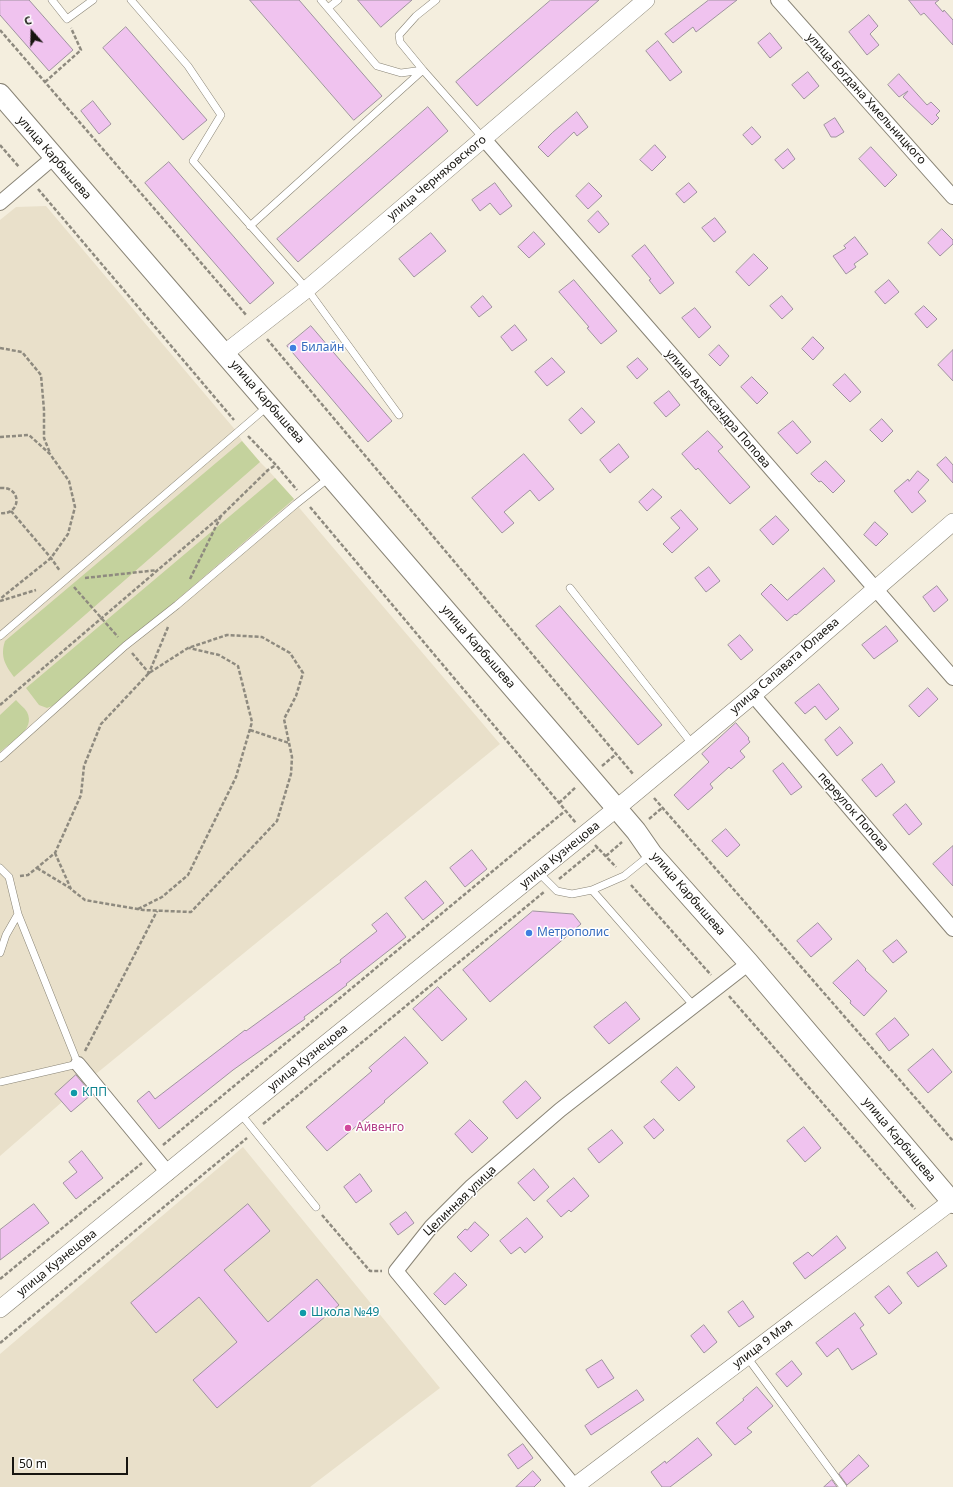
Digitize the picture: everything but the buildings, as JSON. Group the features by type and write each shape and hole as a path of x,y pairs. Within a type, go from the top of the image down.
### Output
{"main road":[{"name":"улица Карбышева","path":"0,94 225,353 268,406 331,476 636,830 652,854 749,963 953,1202"}],"street":[{"name":"улица Черняховского","path":"225,353 306,289 646,0"},
{"name":"улица Богдана Хмельницкого","path":"778,0 953,197"},
{"name":"улица Александра Попова","path":"483,138 953,678"},
{"path":"0,203 54,157"},
{"name":"улица Салавата Юлаева","path":"617,808 753,695 953,522"},
{"name":"переулок Попова","path":"753,695 953,929"},
{"name":"улица Кузнецова","path":"0,1310 240,1113 617,808"},
{"name":"Целинная улица","path":"396,1271 431,1227 472,1186 560,1110 749,963"},
{"path":"78,1064 168,1173"},
{"name":"улица 9 Мая","path":"574,1487 746,1356 953,1202"},
{"path":"396,1271 574,1487"}],"lane":[{"path":"52,0 67,19 93,0"},
{"path":"131,0 188,66 221,115 193,162 306,289 399,416"},
{"path":"321,0 377,66 401,73 423,70"},
{"path":"328,8 338,0"},
{"path":"436,0 416,16 400,34 400,42 483,138"},
{"path":"250,226 423,70"},
{"path":"0,636 268,406"},
{"path":"0,758 125,646 331,476"},
{"path":"570,588 693,745"},
{"path":"538,872 557,891 572,894 592,890 624,876 652,854"},
{"path":"0,868 9,878 18,914 78,1064 0,1082"},
{"path":"592,890 694,1006"},
{"path":"0,953 6,935 18,914"},
{"path":"240,1113 316,1207"},
{"path":"746,1356 842,1487"}],"path":[{"path":"45,82 81,50 67,19"},
{"path":"0,30 257,328 643,786 953,1141"},
{"path":"0,145 241,428 276,465 585,834 624,876 926,1221"},
{"path":"0,348 22,352 41,375 44,410 44,438 50,454"},
{"path":"0,436 29,435 50,454 69,481 75,507 68,534 51,558 0,599"},
{"path":"0,705 221,516 268,470 276,465"},
{"path":"0,488 6,488 12,491 16,496 17,503 14,510 8,514 0,514"},
{"path":"11,511 51,558 67,580 149,673"},
{"path":"9,878 28,875 55,853 81,795 84,766 101,724 149,673 188,648 226,635 262,637 290,654 303,673 296,696 284,719 292,757 291,774 277,821 190,912 138,909 85,900 71,889 37,868"},
{"path":"138,909 162,896 188,875 236,777 252,722 238,666 219,655 188,648"},
{"path":"250,730 289,743"},
{"path":"0,1279 566,811"},
{"path":"555,883 598,847"},
{"path":"55,853 71,889"},
{"path":"0,1343 549,888"},
{"path":"78,1064 157,911"},
{"path":"316,1207 370,1271 396,1271"}],"shaded area":[{"path":"46,206 237,432 242,441 294,499 296,504 500,744 86,1082 94,1092 71,1112 62,1102 0,1156 0,220 16,207"},
{"path":"243,1147 440,1388 310,1487 0,1487 0,1354"}],"green space":[{"path":"242,441 260,462 14,677 3,656 5,641"},
{"path":"275,478 294,499 55,705 47,708 39,705 26,688"},
{"path":"16,700 27,712 29,718 28,724 26,730 21,735 0,752 0,715"}],"place":[{"name":"Билайн","path":"293,348"},
{"name":"Метрополис","path":"529,933"},
{"name":"КПП","path":"74,1093"},
{"name":"Айвенго","path":"348,1128"},
{"name":"Школа №49","path":"303,1313"}]}
